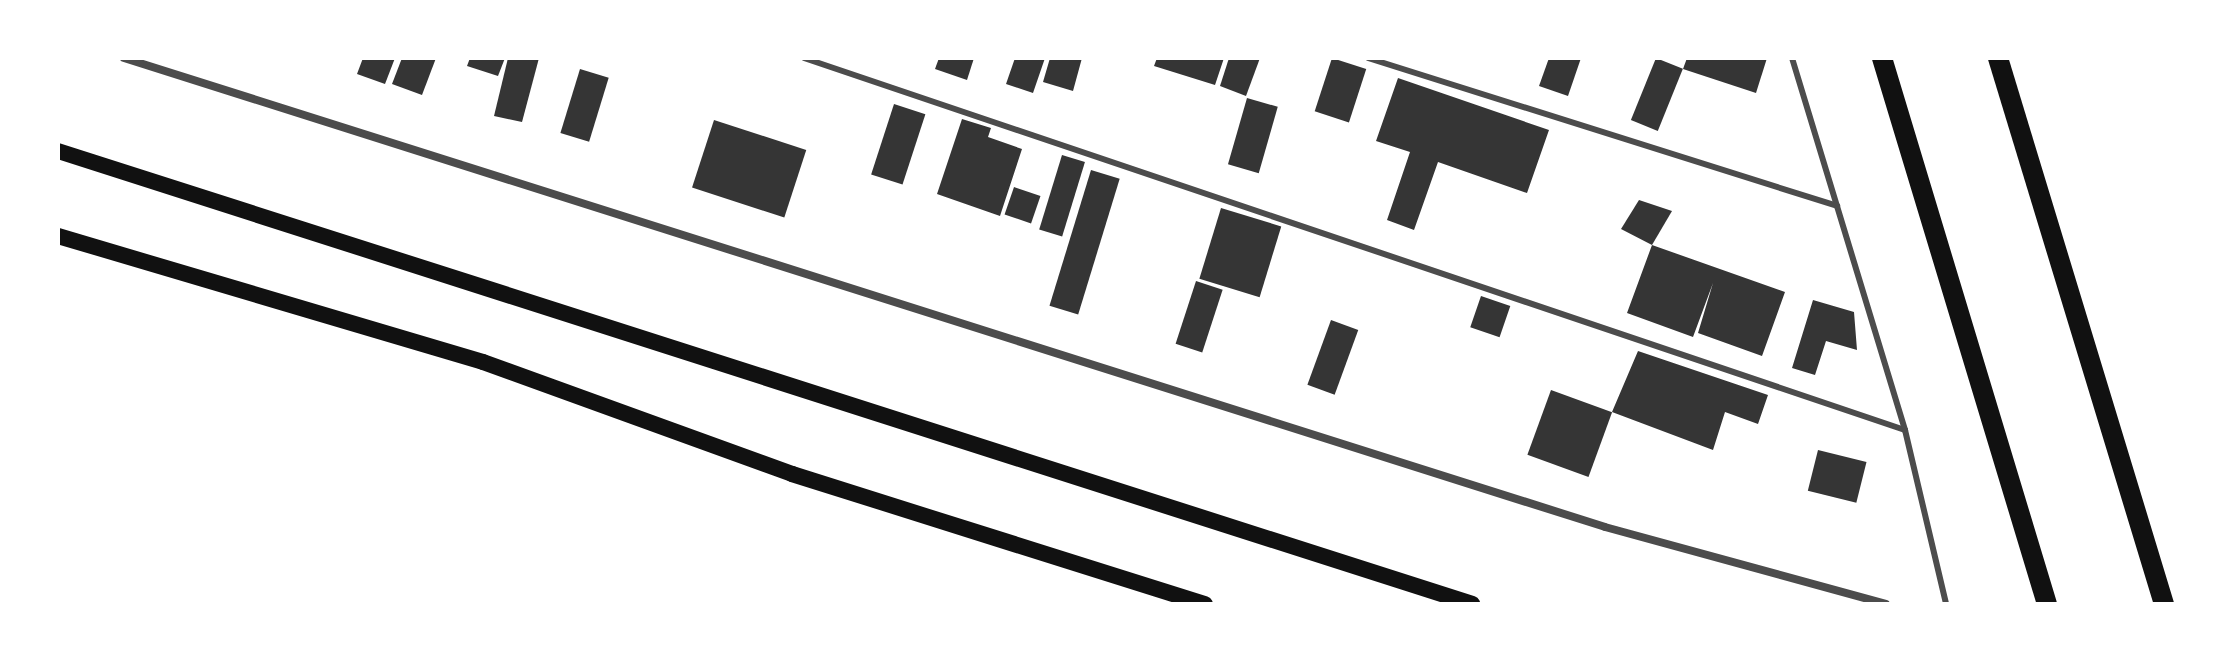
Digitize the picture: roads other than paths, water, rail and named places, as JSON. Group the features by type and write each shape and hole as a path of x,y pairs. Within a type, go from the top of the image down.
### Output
{"main road":[{"path":"1882,58 2047,604"},
{"path":"1998,58 2164,604"},
{"path":"58,151 1472,604"},
{"path":"58,236 483,362 792,474 1205,604"}],"street":[{"path":"124,58 1605,527 1886,604"}],"lane":[{"path":"804,58 1905,430"},
{"path":"1368,58 1837,206"},
{"path":"1792,58 1905,430 1946,604"}]}
